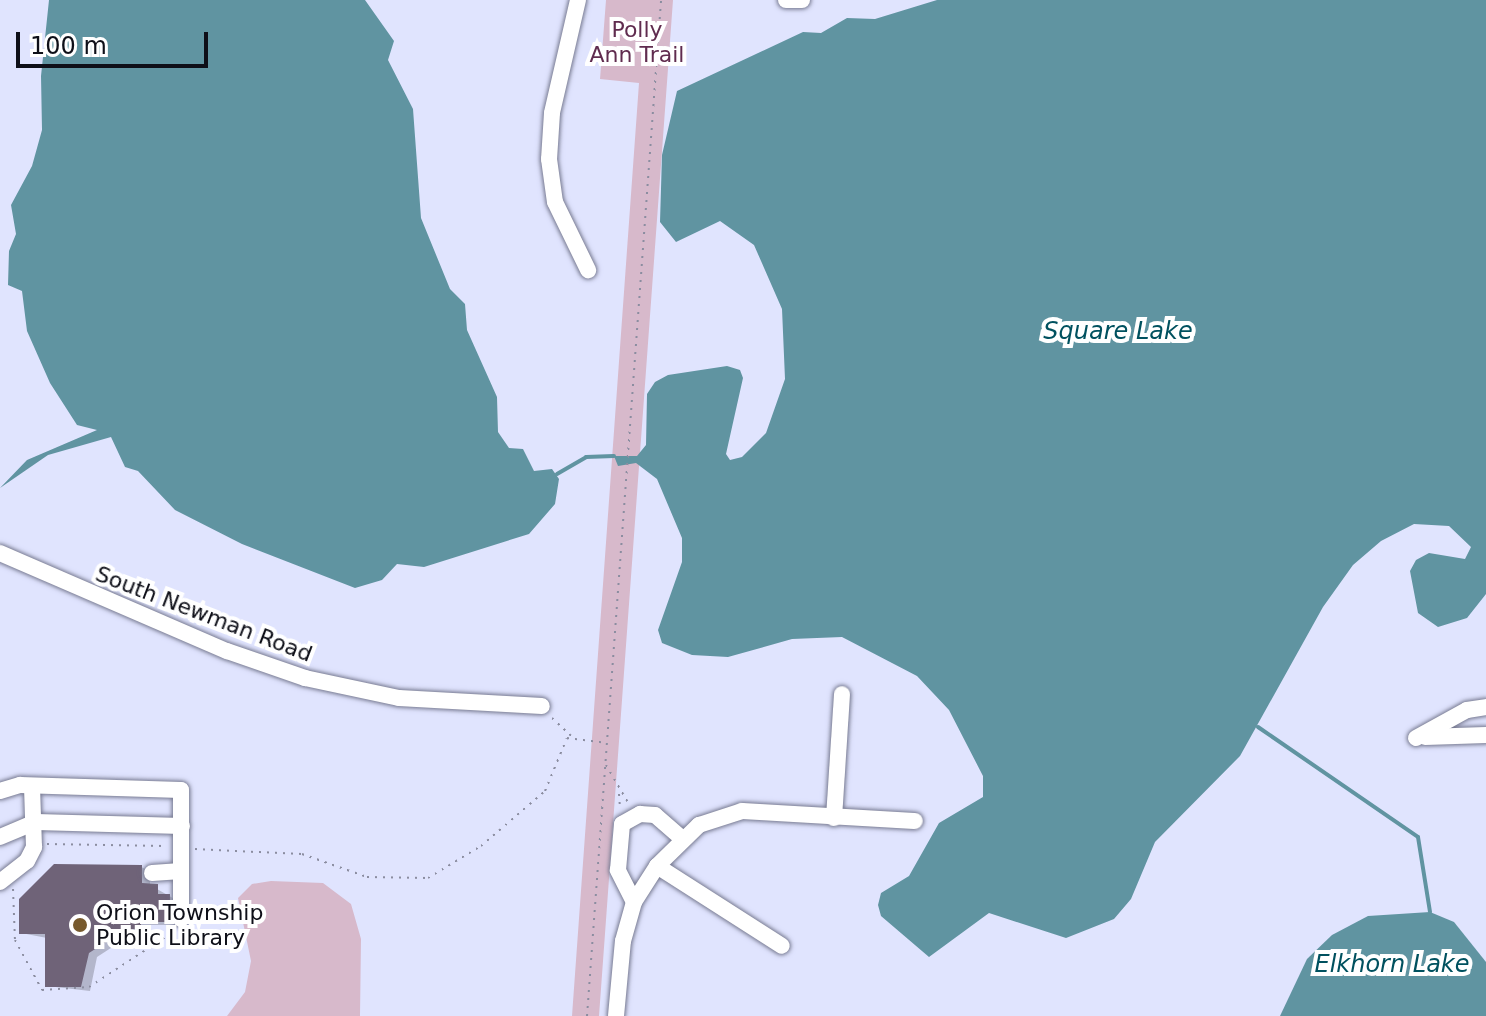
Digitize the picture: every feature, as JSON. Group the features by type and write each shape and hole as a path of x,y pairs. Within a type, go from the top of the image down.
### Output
{"street":[{"path":"578,0 552,113 549,159 555,202 588,270"},
{"path":"786,0 802,0"},
{"name":"South Newman Road","path":"0,553 227,651 305,678 399,698 542,706"},
{"path":"834,818 842,694"},
{"path":"1486,707 1467,710 1416,738 1486,735"},
{"path":"0,791 32,786 181,790 181,919"},
{"path":"6,887 27,861 36,822 32,786"},
{"path":"616,1016 623,941 634,902 657,866 681,838 728,812 915,821"},
{"path":"634,902 618,870 617,845 622,824 640,814 659,817 681,838"},
{"path":"0,837 36,822 182,826"},
{"path":"657,866 782,946"},
{"path":"152,873 181,871"}],"path":[{"path":"587,1016 661,0"},
{"path":"542,706 571,737 607,743"},
{"path":"43,853 43,844 289,852 367,877 428,878 528,808 555,777 571,737"},
{"path":"606,764 619,793 640,814"},
{"path":"22,880 6,887 15,940 42,990 89,987 173,932 181,919"}],"green space":[{"name":"Polly Ann Trail","path":"606,0 673,0 599,1016 572,1016 639,83 600,79"},
{"path":"271,881 323,883 351,904 361,939 360,1016 227,1016 245,992 251,961 238,898 252,884"}],"water":[{"path":"49,0 365,0 394,41 388,60 413,109 421,218 450,289 465,304 467,330 497,397 498,432 509,448 523,449 534,471 552,469 559,479 555,504 529,534 424,567 397,564 382,580 355,588 242,544 175,510 138,471 125,467 111,437 48,455 0,488 27,460 97,430 77,425 50,383 27,331 22,291 8,285 9,251 16,234 11,205 32,166 42,130 41,76"},
{"name":"Square Lake","path":"937,0 1486,0 1486,594 1467,618 1438,627 1418,613 1410,571 1416,560 1429,553 1465,559 1471,547 1449,526 1414,524 1381,541 1353,565 1323,607 1240,756 1155,842 1131,899 1114,919 1066,938 989,913 929,957 881,916 878,905 881,893 909,876 939,823 983,797 983,776 949,710 917,676 842,637 792,639 728,657 692,655 662,643 658,630 682,562 682,538 657,479 636,463 618,466 614,456 637,456 646,445 647,394 655,382 668,375 727,366 740,370 743,378 726,454 730,460 742,457 766,433 785,379 782,309 754,245 720,221 676,242 660,222 662,155 677,91 803,32 821,33 847,18 875,19"},
{"name":"Elkhorn Lake","path":"1430,912 1454,922 1486,962 1486,1016 1280,1016 1307,959 1332,935 1368,916"}],"building":[{"name":"Orion Township Public Library","path":"54,864 142,865 142,883 158,884 158,894 170,894 171,922 141,922 141,928 106,934 106,942 89,953 81,987 45,987 45,934 19,934 19,899"}],"waterway":[{"path":"557,474 586,457 614,456"},
{"path":"1258,727 1418,837 1430,912"}],"place":[{"name":"Orion Township Public Library","path":"80,925"}]}
